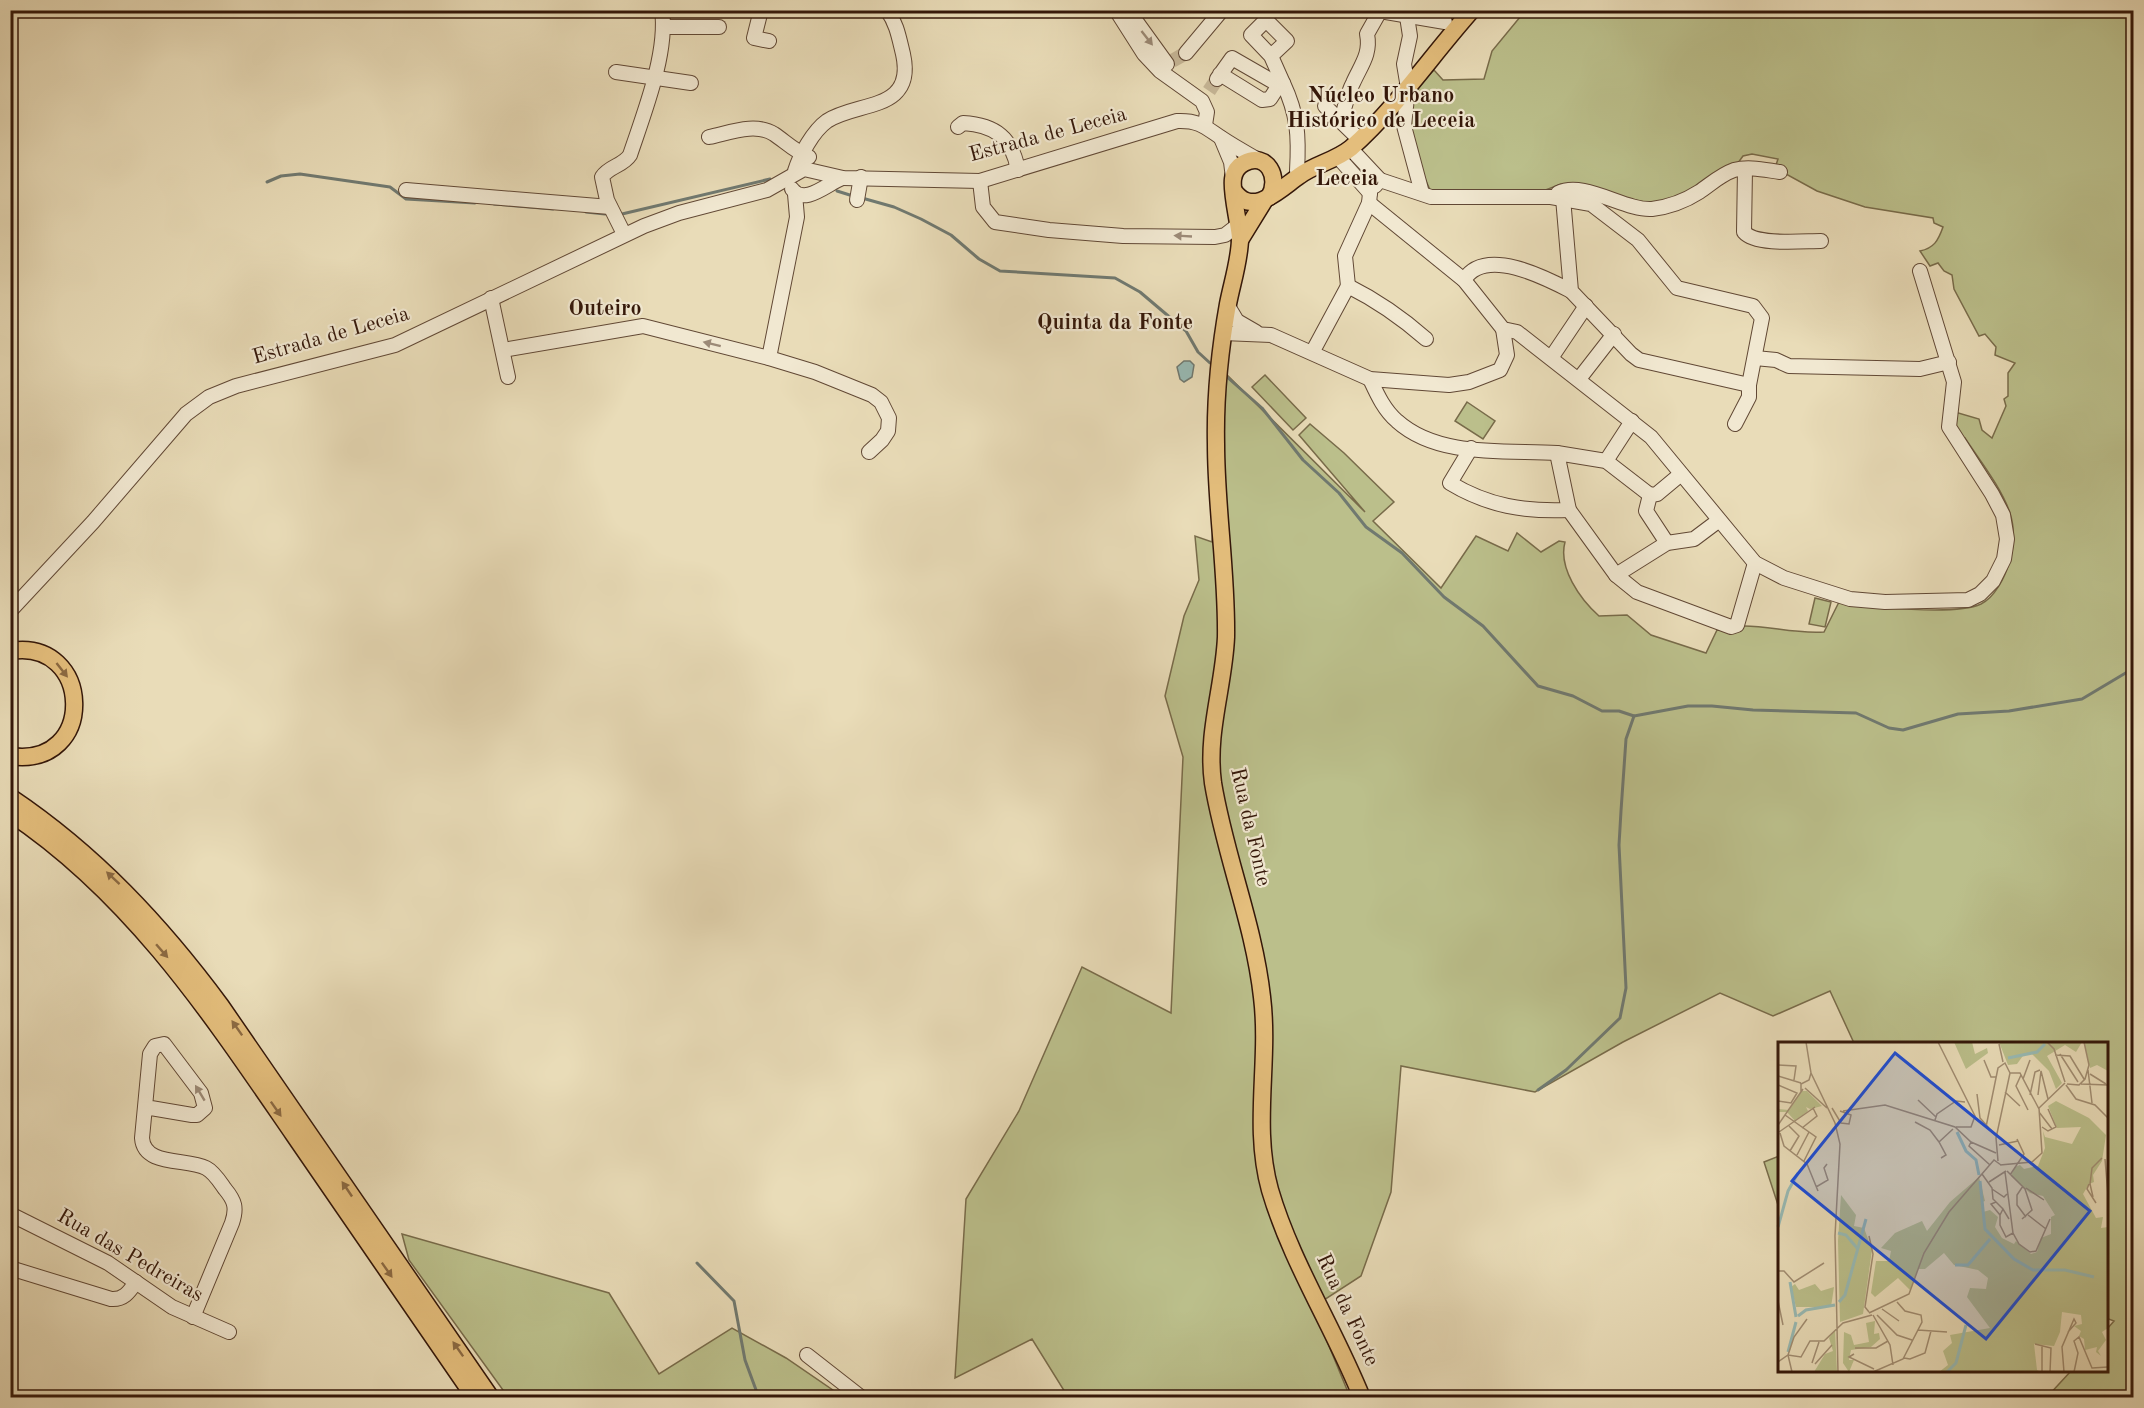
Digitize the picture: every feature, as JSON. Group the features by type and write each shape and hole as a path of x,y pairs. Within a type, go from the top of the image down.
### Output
{"main road":[{"path":"1301,171 1246,162 1240,166 1234,184 1238,197 1250,203 1267,199 1301,171 1345,151 1408,88 1472,10"},
{"path":"1263,163 1275,176 1275,184 1267,199"},
{"name":"Rua da Fonte","path":"1234,184 1239,237 1223,333 1216,444 1226,637 1212,738 1213,781 1250,926 1261,985 1265,1027 1261,1124 1268,1180 1286,1233 1362,1398"},
{"name":"Rua da Fonte","path":"1239,237 1267,199"},
{"path":"10,651 37,651 54,660 68,677 76,703 71,726 55,746 33,756 10,756"},
{"path":"10,797 56,829 104,870 178,949 221,1006 491,1398"},
{"path":"10,813 58,848 97,882 169,960 266,1094 475,1398"}],"street":[{"path":"624,234 610,207 602,177 630,155 662,50 664,27 662,10"},
{"path":"761,10 748,37 769,41"},
{"path":"769,358 798,216 790,184 794,173 817,131 829,119 877,105 892,96 901,84 904,59 896,24 887,10"},
{"path":"1116,10 1144,54 1166,66 1206,96 1205,124 1221,138 1263,163"},
{"path":"1128,10 1166,66"},
{"path":"1186,53 1222,10"},
{"path":"1223,333 1258,333 1279,338 1313,351 1370,379 1449,385 1470,382 1495,373 1503,365 1507,355 1503,329 1464,280 1369,198 1345,151 1341,120 1352,84 1366,56 1369,46 1367,34 1380,11 1445,22"},
{"path":"1407,14 1410,36 1404,74 1408,88 1403,113 1405,138 1422,194"},
{"path":"664,27 718,27"},
{"path":"1271,56 1281,84 1296,114 1301,171"},
{"path":"1232,58 1281,84 1270,99 1262,100 1219,77 1232,58"},
{"path":"616,72 691,83"},
{"path":"1325,106 1341,120"},
{"name":"Estrada de Leceia","path":"813,172 843,178 859,190 980,181 1177,122 1189,121 1205,124"},
{"path":"958,127 963,123 994,129 1006,137 1012,147 1018,170"},
{"path":"709,137 762,128 808,151"},
{"path":"1221,138 1231,162 1234,184"},
{"path":"798,216 814,192 818,180 813,172 808,151"},
{"path":"1345,151 1380,180 1422,194 1439,197 1475,195 1557,197 1591,204 1626,229 1677,288 1744,303 1759,312 1762,318 1749,385 1749,397 1735,424"},
{"path":"794,173 804,169 813,172"},
{"path":"1571,291 1557,197 1562,191 1605,196 1624,204 1649,209 1673,205 1698,193 1720,176 1745,169 1780,172"},
{"path":"1745,169 1744,231 1748,236 1777,241 1821,241"},
{"name":"Estrada de Leceia","path":"10,611 186,414 209,397 236,387 395,345 442,325 491,298 624,234 679,213 767,190 794,173"},
{"name":"Estrada de Leceia","path":"814,192 843,178"},
{"path":"1313,351 1348,286 1345,256 1369,198 1380,180"},
{"path":"980,181 983,207 995,222 1049,230 1123,236 1213,237 1225,235 1239,237"},
{"path":"406,190 610,207"},
{"name":"Estrada de Leceia","path":"767,190 794,193"},
{"path":"794,193 802,196 814,192"},
{"path":"1464,280 1472,271 1487,265 1531,270 1571,291 1639,360 1749,385"},
{"path":"1503,329 1517,332 1580,379 1651,437 1681,474 1715,510 1755,563 1794,581 1850,599 1885,602 1968,600 1980,594 1993,581 2004,559 2007,539 2003,515 1998,504 1949,427 1954,382 1920,271"},
{"path":"1348,286 1392,310 1426,339"},
{"path":"491,298 508,377"},
{"path":"1228,306 1237,321 1258,333"},
{"path":"1551,358 1586,306"},
{"path":"503,350 643,326 769,358 815,372 872,395 881,402 889,418 888,430 882,441 869,452"},
{"path":"1580,379 1614,334"},
{"path":"1755,358 1776,360 1789,366 1920,369 1949,362"},
{"path":"1370,379 1387,410 1406,428 1437,444 1557,453 1606,461 1650,495 1657,494 1681,474"},
{"path":"1606,461 1632,421"},
{"path":"1471,448 1450,483 1496,505 1536,511 1569,510"},
{"path":"1557,453 1569,510 1616,575 1637,592 1731,627 1737,625 1755,563"},
{"path":"1650,495 1646,511 1667,543"},
{"path":"1616,575 1667,543 1694,539 1715,510"},
{"path":"145,1107 192,1115 197,1115 205,1108 201,1093 164,1044 155,1046 150,1054 142,1138 145,1149 155,1156 207,1168 230,1195 236,1207 232,1223 193,1317"},
{"name":"Rua das Pedreiras","path":"12,1219 108,1263 172,1307 229,1332"},
{"path":"10,1268 111,1299 118,1299 128,1294 136,1282"},
{"path":"807,1355 862,1398"}],"green space":[{"path":"1525,11 2133,11 2133,1397 2047,1397 2070,1372 2108,1372 2108,1328 2114,1321 2108,1319 2108,1042 1854,1042 1830,991 1773,1016 1720,993 1623,1042 1535,1092 1401,1066 1391,1192 1361,1276 1313,1307 1350,1397 1068,1397 1032,1339 955,1378 966,1199 1019,1111 1082,967 1171,1013 1183,757 1165,696 1184,616 1199,580 1195,536 1212,542 1223,371 1365,512 1299,435 1310,424 1344,453 1394,502 1373,521 1441,588 1476,536 1508,551 1517,533 1541,552 1559,541 1565,542 1565,562 1572,582 1599,616 1627,615 1651,635 1706,653 1717,630 1744,626 1824,632 1839,602 1933,610 1969,608 1991,597 2005,574 2013,544 2013,525 2010,513 1990,474 1965,438 1962,439 1956,426 1955,412 1979,419 1982,430 1992,438 2006,406 2004,399 2008,396 2008,373 2015,363 1995,355 1996,347 1985,334 1979,336 1954,289 1952,275 1944,271 1938,263 1930,266 1920,251 1932,246 1943,227 1934,223 1933,218 1865,207 1817,191 1775,168 1778,159 1752,154 1743,156 1735,167 1696,191 1656,204 1569,188 1561,184 1543,191 1431,192 1412,140 1410,111 1413,98 1418,87 1434,70 1443,80 1484,79 1492,51"},
{"path":"1265,375 1306,418 1293,430 1252,387"},
{"path":"1467,402 1495,421 1483,439 1455,421"},
{"path":"1815,598 1831,602 1825,627 1809,624"},
{"path":"1778,1156 1778,1205 1764,1162"},
{"path":"402,1234 609,1293 659,1374 732,1328 786,1358 843,1397 508,1397 409,1260"}],"water":[{"path":"1184,361 1190,361 1194,365 1192,377 1184,382 1180,379 1177,367"}],"waterway":[{"path":"267,182 281,176 300,174 390,187 406,199 475,203"},
{"path":"622,214 770,179"},
{"path":"837,191 853,196"},
{"path":"862,198 894,207 921,219 951,235 979,259 1000,271 1115,278 1140,292 1186,331 1198,352 1210,363"},
{"path":"494,204 553,209"},
{"path":"586,212 605,214"},
{"path":"1227,377 1262,408 1303,460 1339,493 1366,527 1402,553 1444,597 1483,626 1538,686 1573,696 1602,711 1619,711 1634,716 1688,706 1712,706 1753,710 1856,713 1889,728 1903,730 1958,714 2009,711 2082,699 2134,668"},
{"path":"1538,1090 1566,1070 1620,1018 1626,988 1619,845 1626,739 1634,716"},
{"path":"697,1263 734,1301 745,1360 759,1398"},
{"path":"10,1379 13,1398"}],"tunnel":[{"path":"1172,61 1186,53"},
{"path":"1209,91 1217,79"}],"district":[{"name":"Núcleo Urbano Histórico de Leceia","path":"1381,108"},
{"name":"Leceia","path":"1347,179"},
{"name":"Outeiro","path":"605,309"},
{"name":"Quinta da Fonte","path":"1115,323"}]}
